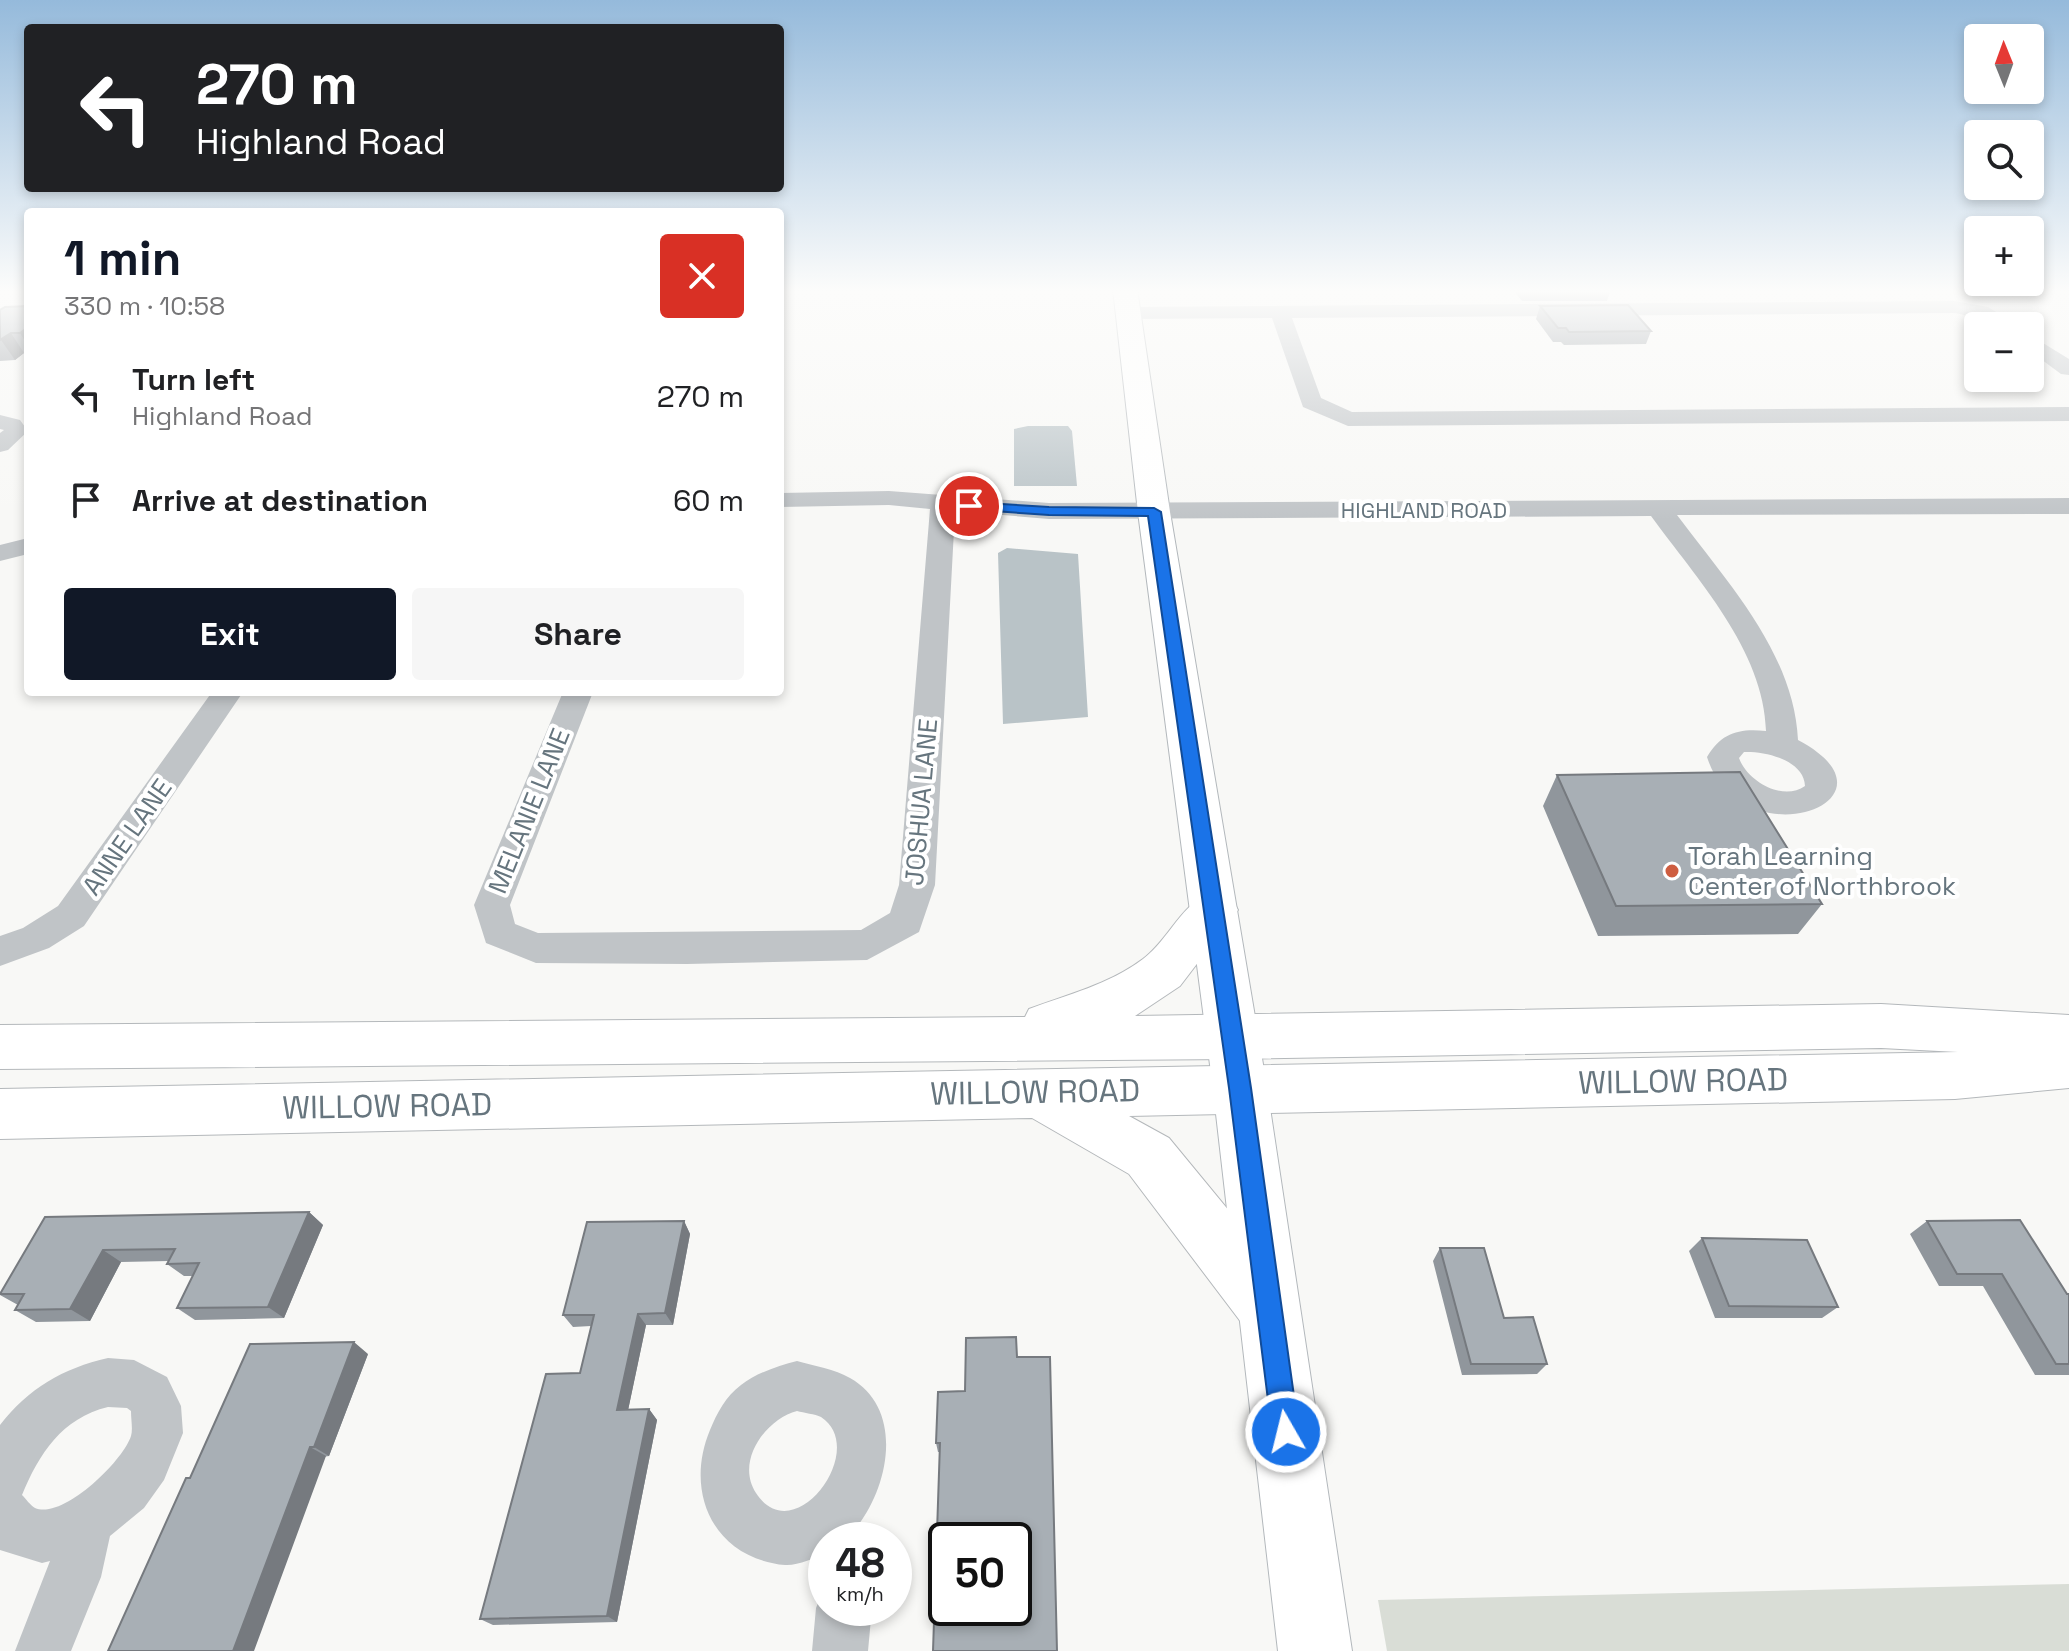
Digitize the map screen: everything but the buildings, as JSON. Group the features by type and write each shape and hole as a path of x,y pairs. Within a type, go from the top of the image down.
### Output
{"main road":[{"path":"1135,366 1236,1062 1315,1651"},
{"path":"995,1038 1114,1003 1163,972 1214,910"},
{"name":"WILLOW ROAD","path":"0,1114 1035,1092 1236,1062 1881,1026 2069,1037"},
{"name":"WILLOW ROAD","path":"0,1047 995,1038 1236,1062 1955,1076 2069,1065"},
{"path":"1035,1092 1149,1156 1269,1308"}],"street":[{"path":"1299,366 1311,402 1311,420 1332,428 1348,419 2069,414"},
{"path":"0,422 12,425 16,431 0,445"},
{"name":"HIGHLAND ROAD","path":"784,500 889,498 943,505 1049,511 1154,512 2069,506"},
{"name":"JOSHUA LANE","path":"687,949 867,945 906,922 917,885 943,505"},
{"path":"1658,508 1761,652 1785,723 1782,746"},
{"path":"0,553 24,547"},
{"name":"ANNE LANE","path":"0,951 36,938 71,916 225,696"},
{"name":"MELANIE LANE","path":"576,696 492,905 499,933 536,948 687,949"},
{"path":"0,1484 21,1439 53,1407 96,1385 117,1381 134,1384 148,1392 156,1405 159,1422 155,1443 130,1486 110,1506 67,1531 30,1536 16,1531 5,1522 0,1510"},
{"path":"43,1651 74,1577 87,1521"},
{"path":"840,1651 842,1626"}],"shaded area":[{"path":"1068,426 1072,431 1077,486 1014,486 1014,429"},
{"path":"1007,548 1078,554 1088,717 1003,724 998,553"},
{"path":"2069,1584 2069,1651 1387,1651 1378,1600"}],"place":[{"name":"Torah Learning Center of Northbrook","path":"1672,871"}],"route":[{"path":"969,506 1049,511 1154,512 1240,1088 1286,1432"}]}
